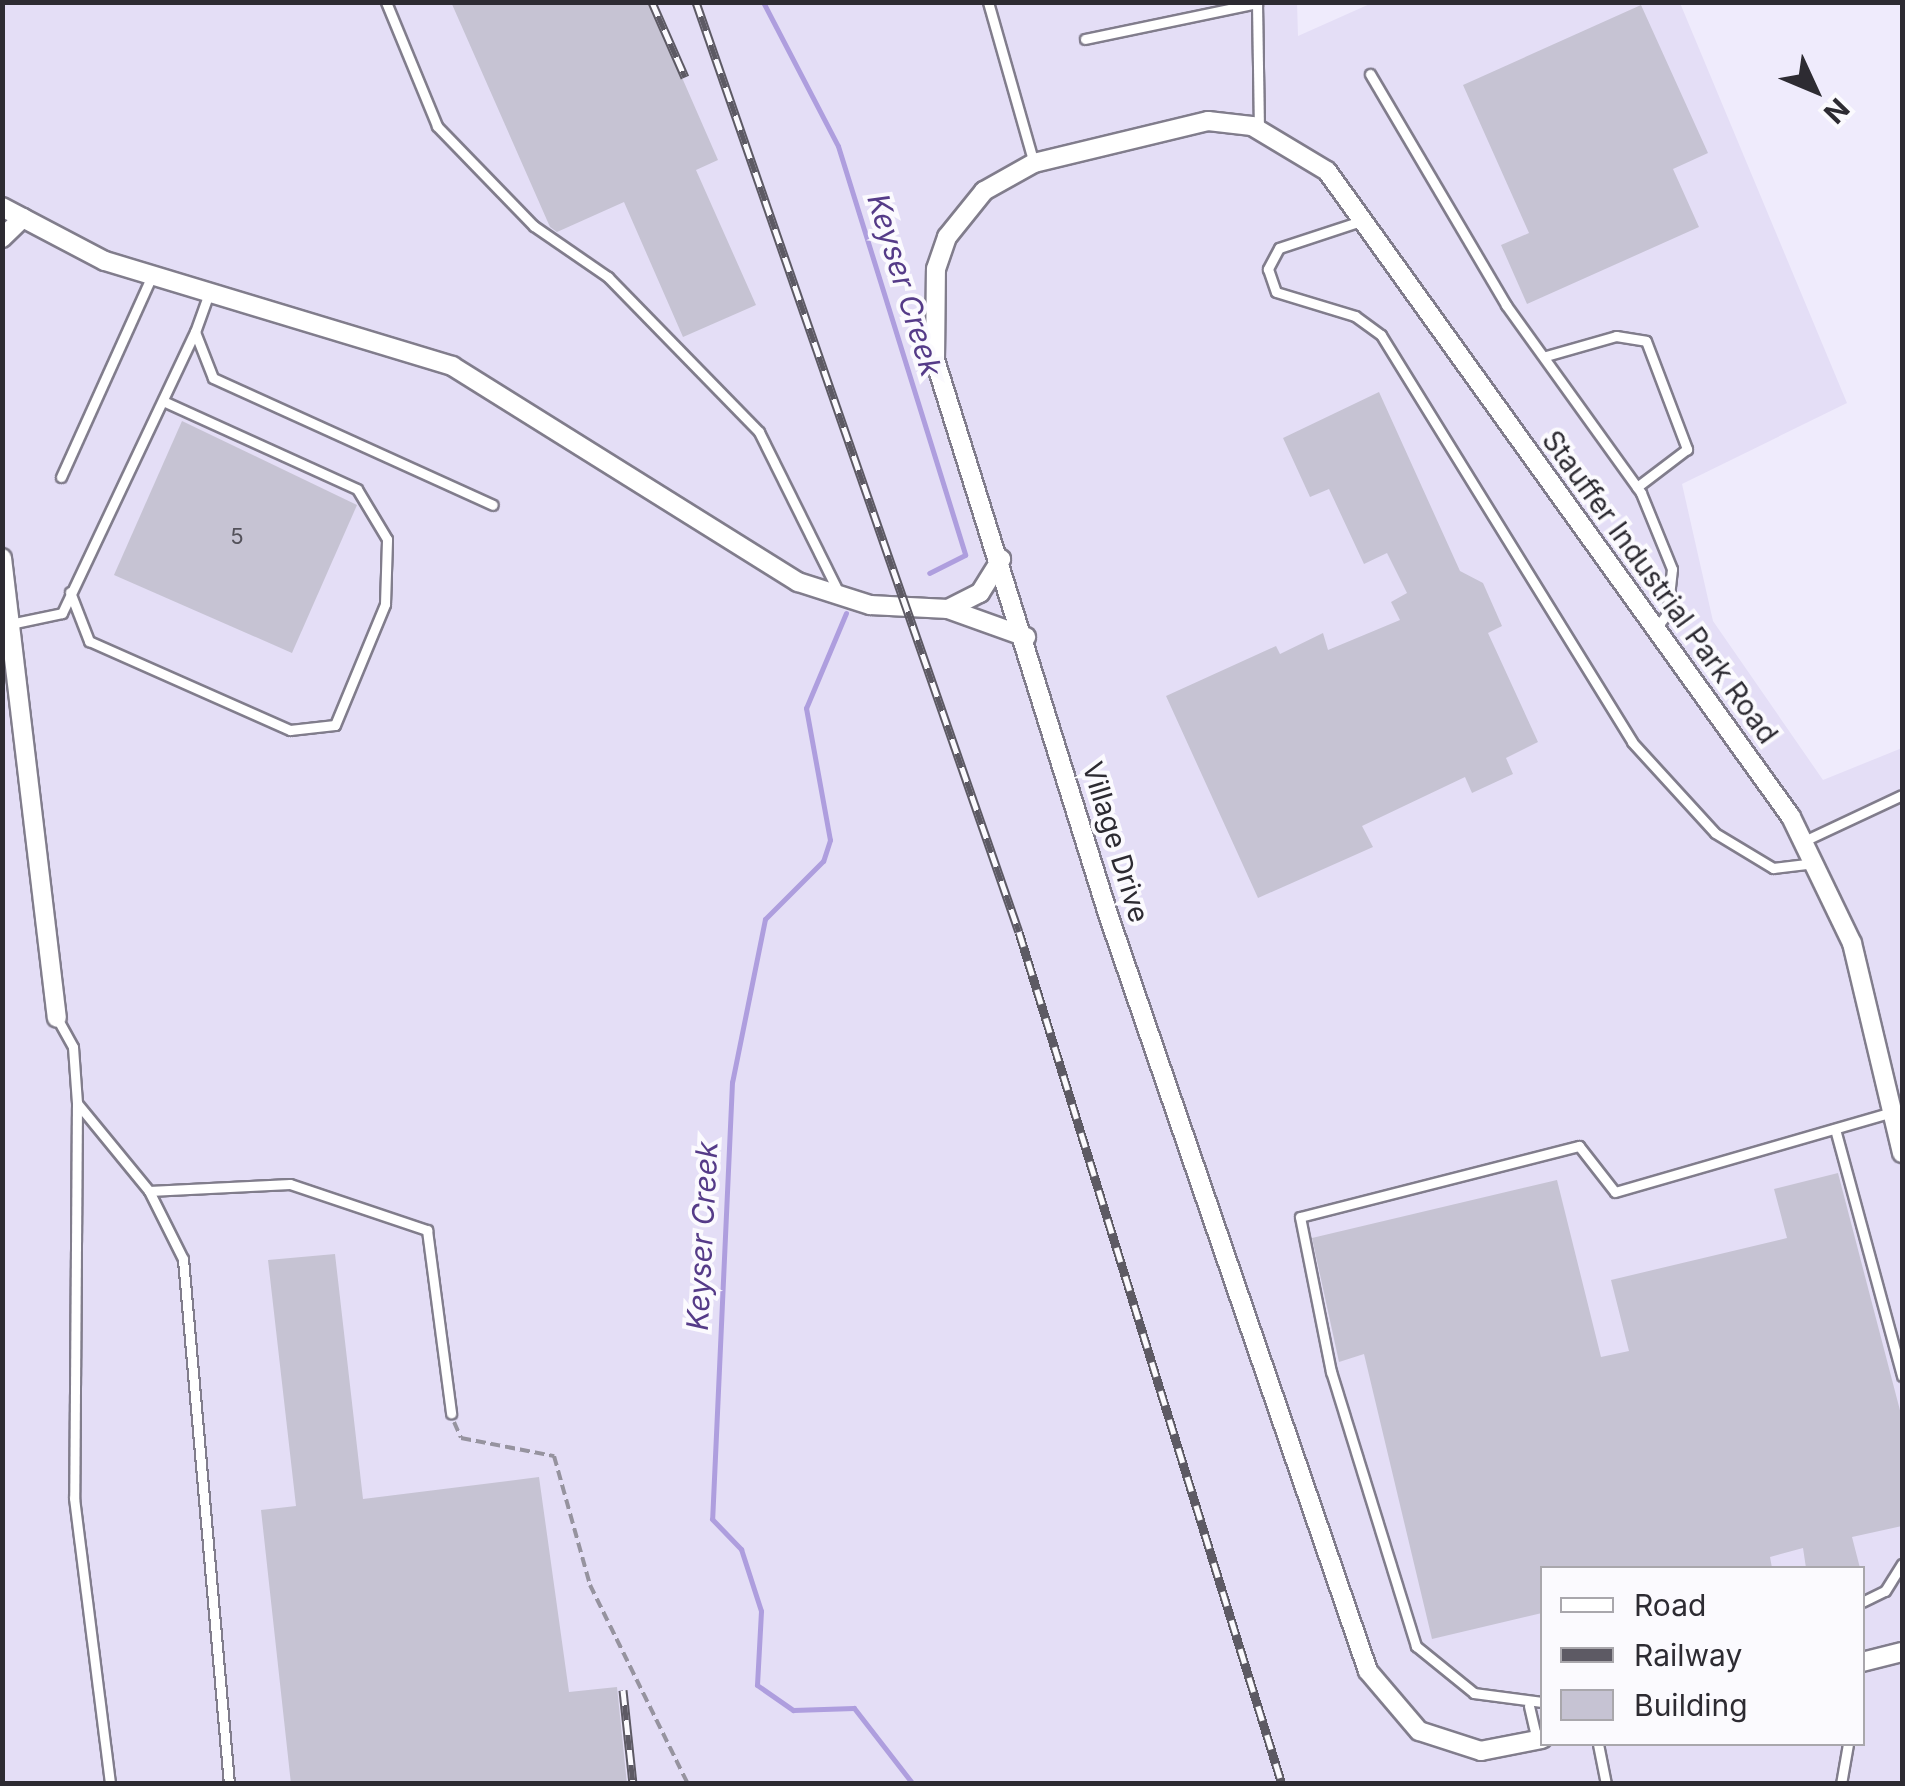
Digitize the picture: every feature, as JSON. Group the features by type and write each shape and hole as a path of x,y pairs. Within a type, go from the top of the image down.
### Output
{"street":[{"name":"Village Drive","path":"1255,128 1208,121 1034,163 968,209 946,237 929,294 935,360 1026,636 1108,914 1368,1672 1402,1721 1450,1743 1481,1751 1540,1739"},
{"name":"Stauffer Industrial Park Road","path":"1255,128 1327,172 1364,220 1804,842 1852,943 1902,1154"},
{"path":"2,207 152,275 452,366 798,582 841,596 948,610 1026,636"},
{"path":"2,238 23,218"},
{"path":"2,558 57,1018"},
{"path":"948,610 980,593 1000,559"},
{"path":"1865,1661 1902,1652"}],"lane":[{"path":"386,2 437,126 534,226 608,277 759,432 841,596"},
{"path":"988,2 1034,163"},
{"path":"1085,39 1257,3 1255,128"},
{"path":"1370,74 1546,356 1637,487 1672,569 1668,614 1656,628"},
{"path":"1364,220 1280,248 1268,269 1276,292 1355,316 1381,336 1632,742 1715,833 1773,868 1815,863"},
{"path":"61,478 152,275"},
{"path":"10,624 62,613 195,332 209,292"},
{"path":"195,332 213,378 492,505"},
{"path":"1546,356 1616,336 1646,341 1688,449 1637,487"},
{"path":"70,592 89,642 290,730 335,725 385,604 387,539 357,488 163,400"},
{"path":"1804,842 1902,795"},
{"path":"57,1018 73,1047 77,1103 74,1498 110,1784"},
{"path":"77,1103 149,1191 183,1259 228,1784"},
{"path":"1540,1703 1529,1706 1474,1694 1416,1646 1331,1372 1300,1217 1579,1146 1615,1192 1893,1112"},
{"path":"1835,1129 1902,1376"},
{"path":"149,1191 290,1184 426,1230 451,1413"},
{"path":"1865,1601 1886,1592 1902,1564"},
{"path":"1529,1706 1540,1739"},
{"path":"1598,1746 1606,1784"},
{"path":"1841,1784 1848,1746"}],"path":[{"path":"451,1413 460,1438 554,1456 590,1585 688,1784"}],"shaded area":[{"path":"1297,2 1298,36 1372,3 1680,3 1847,403 1682,484 1713,621 1823,780 1902,748 1902,1783 3,1784 3,3"}],"building":[{"path":"451,2 649,2 718,160 696,170 756,305 683,337 624,202 557,232 550,227"},
{"path":"1641,5 1708,153 1673,169 1699,227 1527,304 1501,245 1529,233 1463,85"},
{"path":"1379,392 1460,571 1483,583 1502,626 1488,633 1538,742 1506,758 1513,774 1472,793 1465,777 1362,826 1373,847 1258,898 1166,696 1276,646 1280,654 1323,633 1328,650 1400,620 1391,602 1407,593 1387,553 1364,564 1329,489 1310,497 1283,438"},
{"path":"182,421 357,505 292,653 114,575"},
{"path":"1838,1173 1902,1418 1902,1526 1852,1537 1859,1566 1806,1566 1803,1548 1770,1557 1772,1566 1540,1566 1540,1613 1432,1639 1364,1354 1339,1362 1312,1238 1557,1180 1601,1357 1629,1351 1611,1280 1787,1238 1774,1189"},
{"path":"335,1254 363,1499 539,1477 569,1692 617,1687 627,1784 291,1784 261,1510 296,1506 268,1260"}],"waterway":[{"name":"Keyser Creek","path":"763,2 838,146 965,555 929,573"},
{"name":"Keyser Creek","path":"846,613 806,708 830,840 823,861 765,919 732,1082 712,1519 741,1549 761,1611 757,1685 793,1710 854,1708 913,1784"}],"railway":[{"path":"652,2 685,77"},
{"path":"696,2 1019,932 1282,1784"},
{"path":"623,1690 633,1784"}]}
